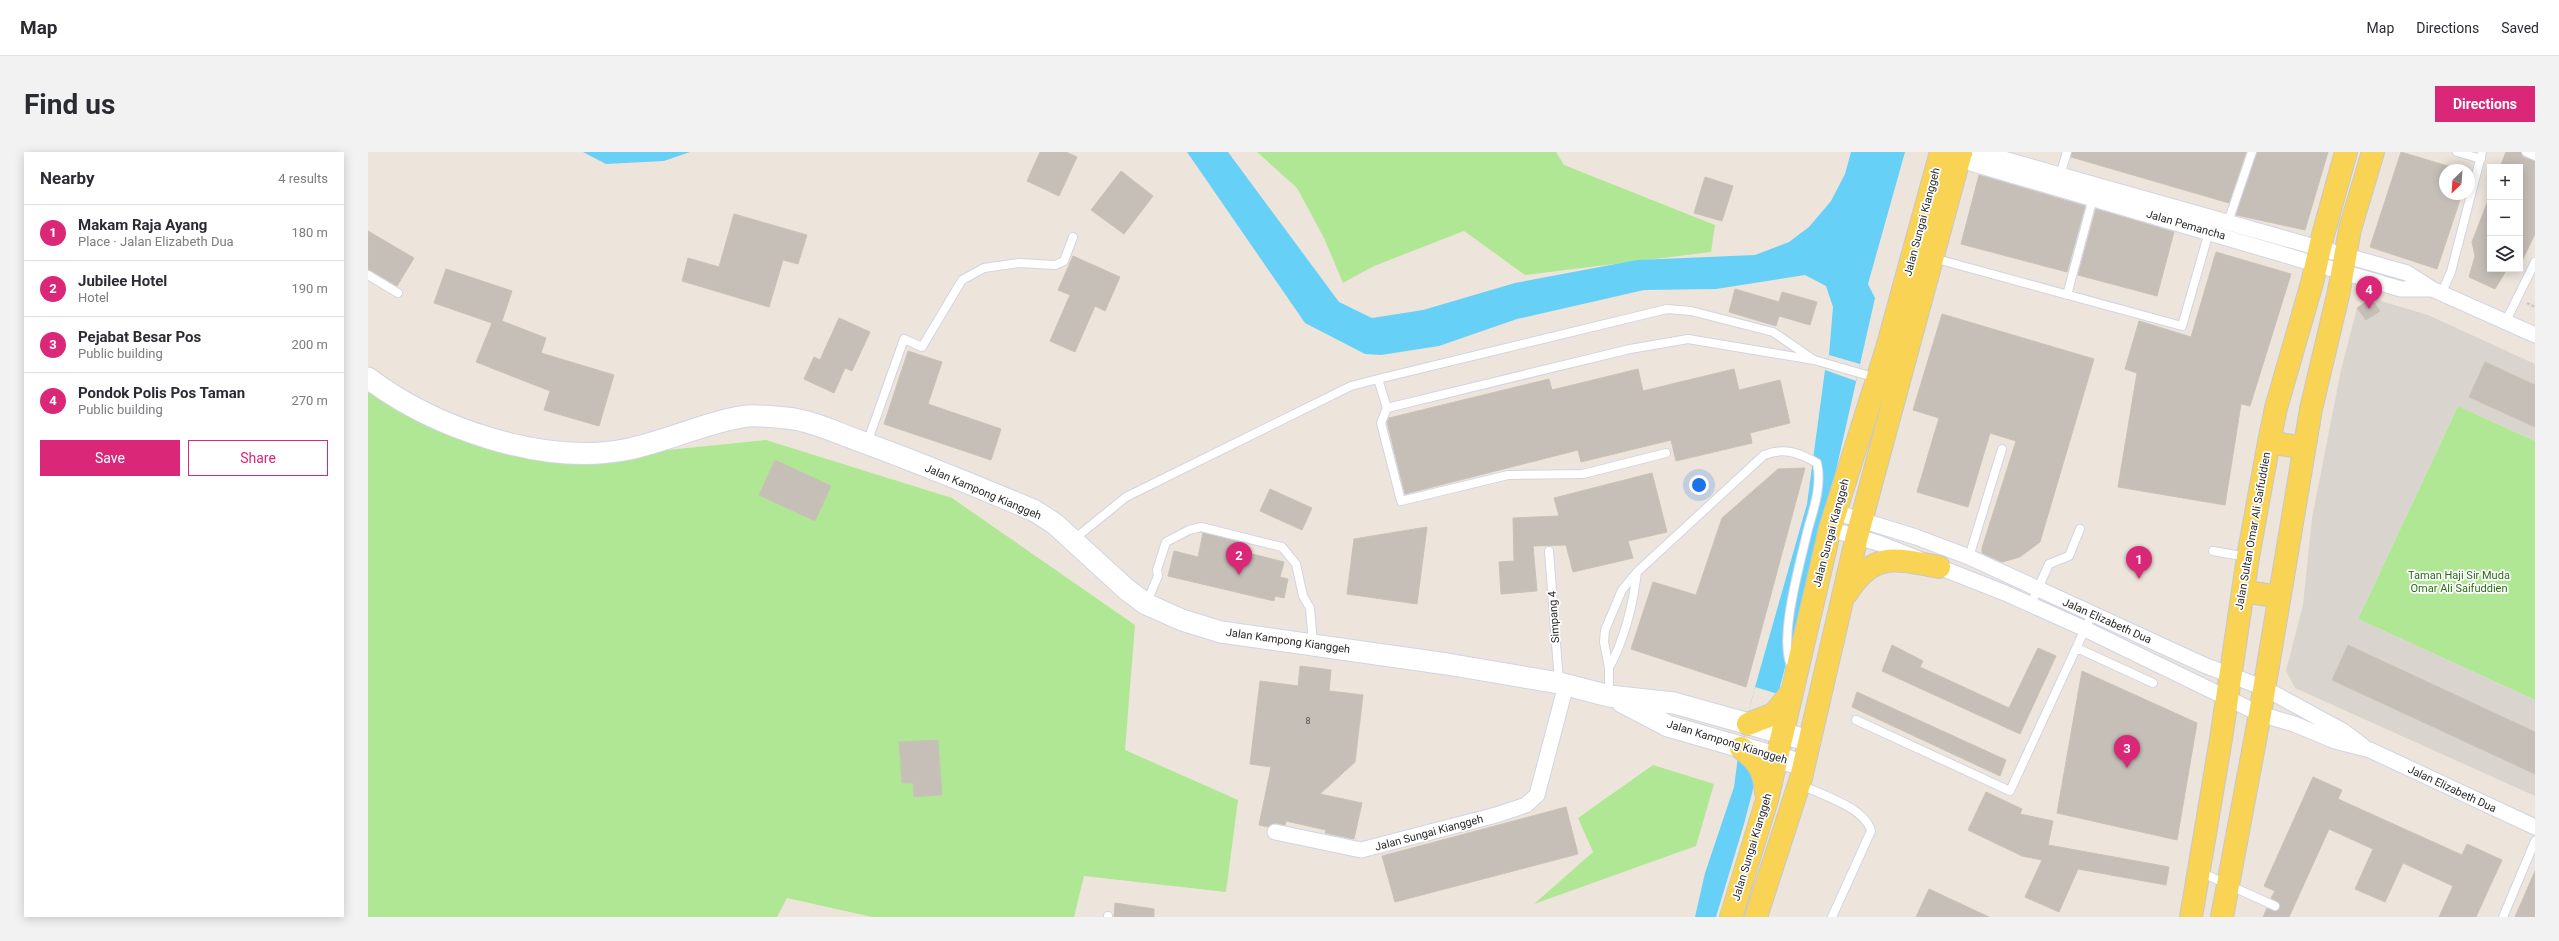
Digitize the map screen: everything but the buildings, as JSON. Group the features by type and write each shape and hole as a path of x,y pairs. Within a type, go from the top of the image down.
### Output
{"main road":[{"name":"Jalan Sultan Omar Ali Saifuddien","path":"2191,917 2229,673 2268,442 2346,152"},
{"path":"2222,917 2260,714 2304,448 2321,361 2343,263 2373,152"},
{"name":"Jalan Sungai Kianggeh","path":"1756,917 1801,775 1859,528 1933,258 1950,155"},
{"name":"Jalan Sungai Kianggeh","path":"1731,917 1767,800 1767,759 1792,675 1871,376 1950,155"},
{"name":"Jalan Kampong Kianggeh","path":"368,378 384,390 432,416 479,434 524,448 576,453 624,450 748,416 789,418 867,444 1035,511 1056,524 1126,589 1146,604 1182,620 1221,632 1313,644 1563,684 1609,696 1674,704 1740,722"},
{"path":"2268,442 2304,448"},
{"path":"1841,602 1864,570 1878,562 1895,559 1939,568"},
{"path":"2243,591 2279,597"},
{"name":"Jalan Kampong Kianggeh","path":"1609,696 1668,726 1733,746"},
{"path":"1740,722 1776,726 1810,741"},
{"path":"1733,746 1767,759"},
{"name":"Jalan Kampong Kianggeh","path":"1767,759 1801,775"}],"street":[{"name":"Jalan Pemancha","path":"1979,152 2228,222 2318,256"},
{"name":"Jalan Pemancha","path":"1950,155 2209,232 2343,263 2401,289 2437,291 2535,334"},
{"name":"Jalan Elizabeth Dua","path":"1833,520 1859,528 1916,537 1969,557 2204,664 2264,688 2343,731 2370,750 2535,827"},
{"name":"Jalan Elizabeth Dua","path":"1859,528 1939,568 2032,604 2226,699 2260,714 2294,724 2335,741 2370,750"},
{"name":"Jalan Sungai Kianggeh","path":"1275,832 1361,850 1496,815 1526,805 1537,795 1563,684"}],"lane":[{"path":"2060,175 2067,152"},
{"path":"2228,222 2252,152"},
{"path":"2437,291 2451,272 2481,155 2457,152"},
{"path":"2526,152 2535,156"},
{"path":"2067,295 2093,198"},
{"path":"1933,258 2182,326 2209,232"},
{"path":"867,444 904,339 922,347 962,280 984,268 1005,264 1055,265 1064,260 1073,237"},
{"path":"2506,321 2535,262"},
{"path":"368,275 398,293"},
{"path":"1073,540 1126,497 1351,386 1378,379 1667,309 1691,311 1773,332 1814,360"},
{"path":"1387,408 1630,349 1688,339 1814,360 1871,376"},
{"path":"1378,379 1387,408 1381,423 1401,501 1508,475 1583,474 1666,453"},
{"path":"1969,557 2002,449"},
{"path":"1609,696 1609,668 1604,642 1605,630 1622,590 1637,572 1764,454 1786,450 1817,463 1819,473 1816,500 1789,618 1786,646 1792,675"},
{"path":"1146,604 1158,576 1157,570 1166,542 1189,530 1201,527 1282,547 1296,564 1303,596 1310,608 1313,644"},
{"path":"2032,604 2049,564 2069,556 2080,529"},
{"name":"Simpang 4","path":"1549,551 1563,684"},
{"path":"2213,551 2248,557"},
{"path":"1609,668 1620,649 1628,620 1637,572"},
{"path":"1856,720 2010,791 2092,614"},
{"path":"2077,648 2153,683"},
{"path":"1801,775 1856,811 1869,823 1871,831 1832,917"},
{"path":"2503,917 2535,841"},
{"path":"2199,871 2275,906"}],"green space":[{"path":"1257,152 1556,152 1564,165 1715,225 1711,252 1525,275 1464,231 1374,266 1343,283 1324,238 1297,188"},
{"path":"368,378 548,462 766,440 952,498 1135,625 1125,750 1238,800 1226,892 1084,876 1074,917 872,917 787,898 777,917 368,917"},
{"name":"Taman Haji Sir Muda Omar Ali Saifuddien","path":"2458,406 2535,441 2535,700 2358,619"},
{"path":"1653,765 1714,784 1696,846 1534,904 1593,852 1578,818"}],"shaded area":[{"path":"2371,298 2428,315 2535,364 2535,385 2485,362 2535,427 2535,441 2458,406 2358,619 2535,700 2535,732 2348,645 2332,680 2535,774 2535,796 2295,688 2286,671 2303,605 2312,518 2341,370 2357,308 2366,320 2380,311"}],"water":[{"path":"583,152 690,152 664,161 606,164"},
{"path":"1187,152 1228,152 1339,302 1372,318 1423,310 1515,283 1637,260 1755,255 1789,242 1809,227 1831,201 1845,174 1851,152 1905,152 1868,284 1875,298 1832,488 1744,824 1716,917 1695,917 1705,873 1734,787 1739,749 1807,504 1825,370 1829,355 1833,307 1826,286 1805,275 1716,289 1644,290 1517,319 1439,346 1381,355 1365,354 1305,323"}],"pier":[{"path":"1829,355 1860,364 1856,381 1825,370"},
{"path":"1755,687 1778,694 1761,758 1739,749"}],"place":[{"name":"Pondok Polis Pos Taman","path":"2369,309"},
{"name":"Jubilee Hotel","path":"1239,575"},
{"name":"Makam Raja Ayang","path":"2139,579"},
{"name":"Pejabat Besar Pos","path":"2127,768"}]}
